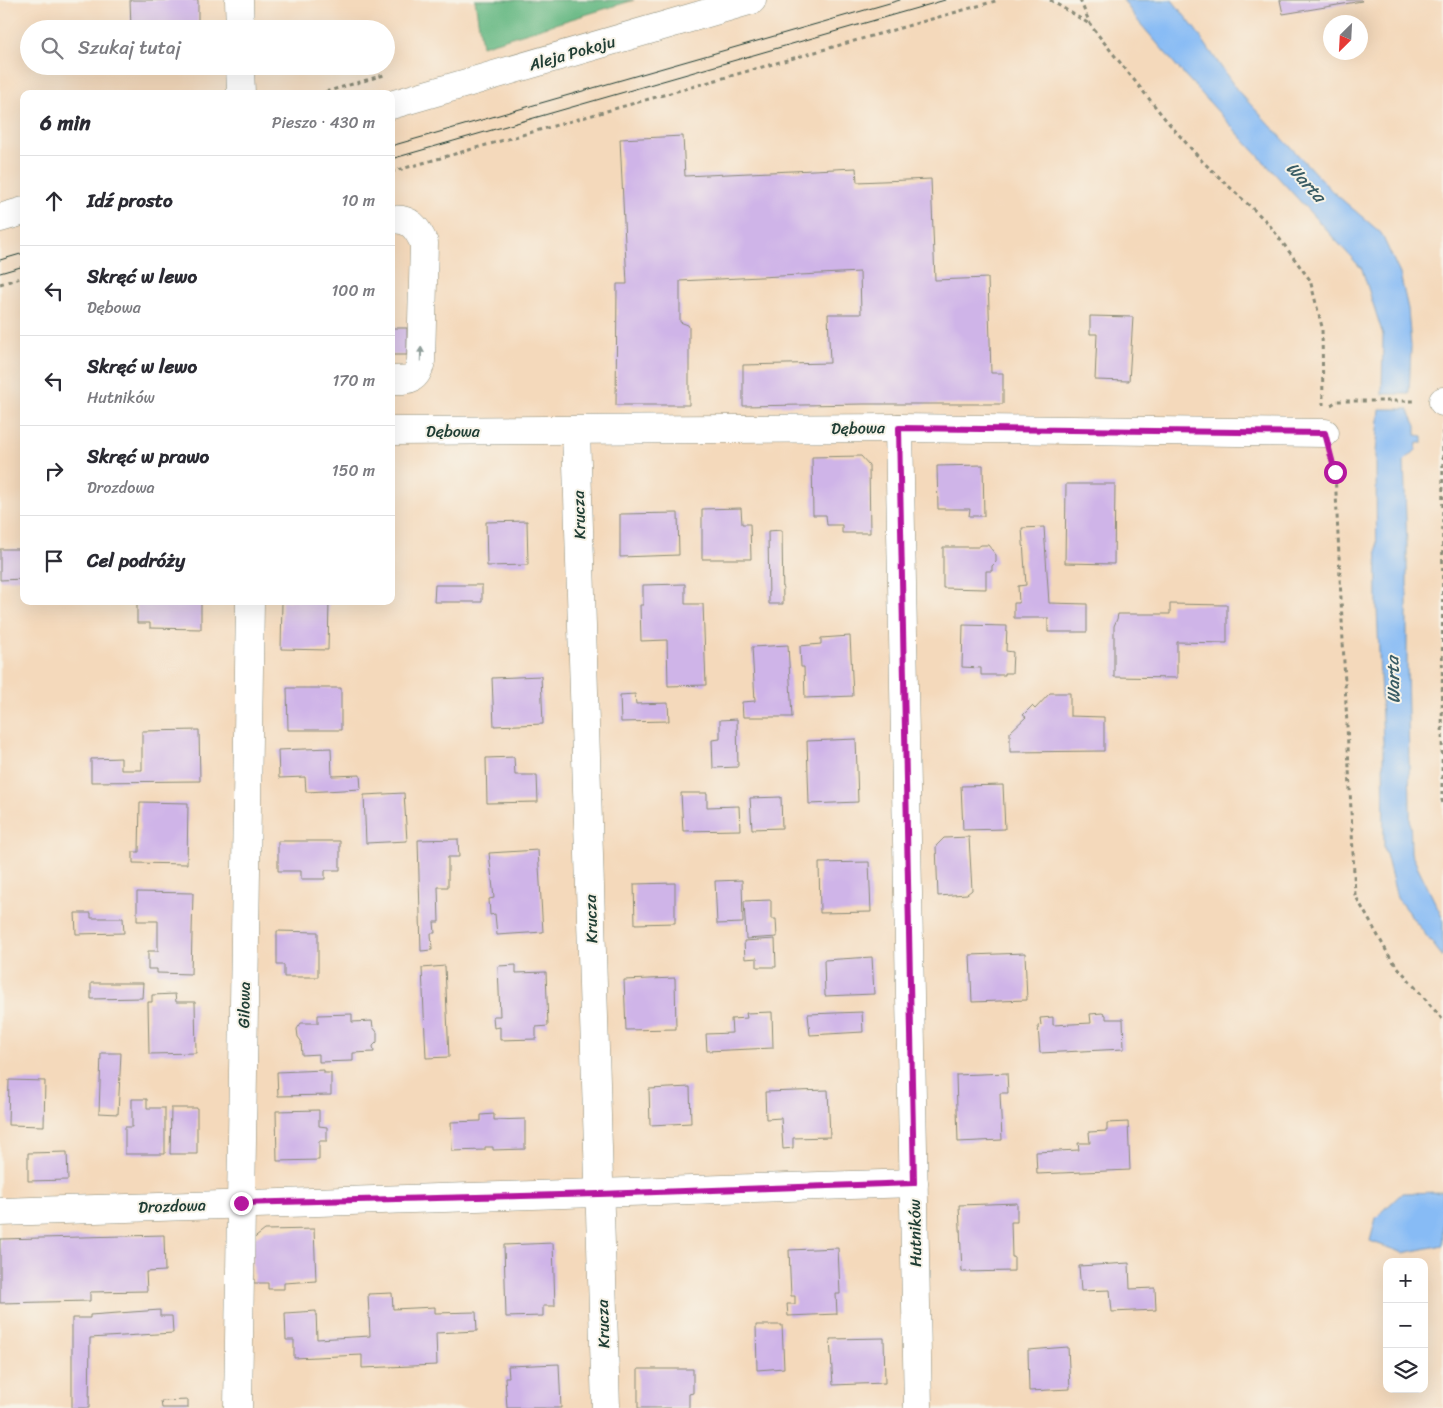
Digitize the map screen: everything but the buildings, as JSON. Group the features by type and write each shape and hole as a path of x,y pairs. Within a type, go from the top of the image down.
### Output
{"street":[{"path":"239,0 240,20"},
{"name":"Aleja Pokoju","path":"395,104 752,0"},
{"path":"240,75 241,90"},
{"path":"0,218 20,212"},
{"path":"395,219 411,223 424,242 421,361 415,376 408,380 395,380"},
{"name":"Dębowa","path":"395,431 899,428 1325,433"},
{"name":"Hutników","path":"899,428 918,1408"},
{"name":"Krucza","path":"576,431 606,1408"},
{"name":"Gilowa","path":"238,1408 250,605"},
{"name":"Drozdowa","path":"0,1212 914,1183"}],"path":[{"path":"395,171 999,0"},
{"path":"1050,0 1092,26"},
{"path":"1080,0 1092,26 1166,120 1204,162 1268,223 1310,280 1322,327 1325,433 1335,472 1355,895 1391,959 1443,1020"},
{"path":"0,284 20,278"},
{"path":"1337,402 1443,401 1443,804"}],"green space":[{"path":"475,0 634,0 482,46"}],"water":[{"name":"Warta","path":"1123,0 1172,0 1195,29 1237,90 1332,191 1381,233 1400,274 1408,309 1411,347 1409,394 1382,394 1383,335 1362,269 1180,70 1138,21"},
{"name":"Warta","path":"1380,409 1408,409 1416,426 1416,435 1423,436 1423,443 1417,443 1416,450 1404,461 1411,853 1443,919 1443,957 1397,898 1384,846 1383,741 1377,608 1376,452"},
{"path":"1443,1192 1443,1245 1403,1253 1370,1241 1376,1218 1402,1193"}],"tram line":[{"path":"395,145 900,0"},
{"path":"395,158 945,0"},
{"path":"0,260 20,254"},
{"path":"0,273 20,267"}],"route":[{"path":"241,1203 599,1194 914,1183 899,428 1325,433 1335,472"}]}
